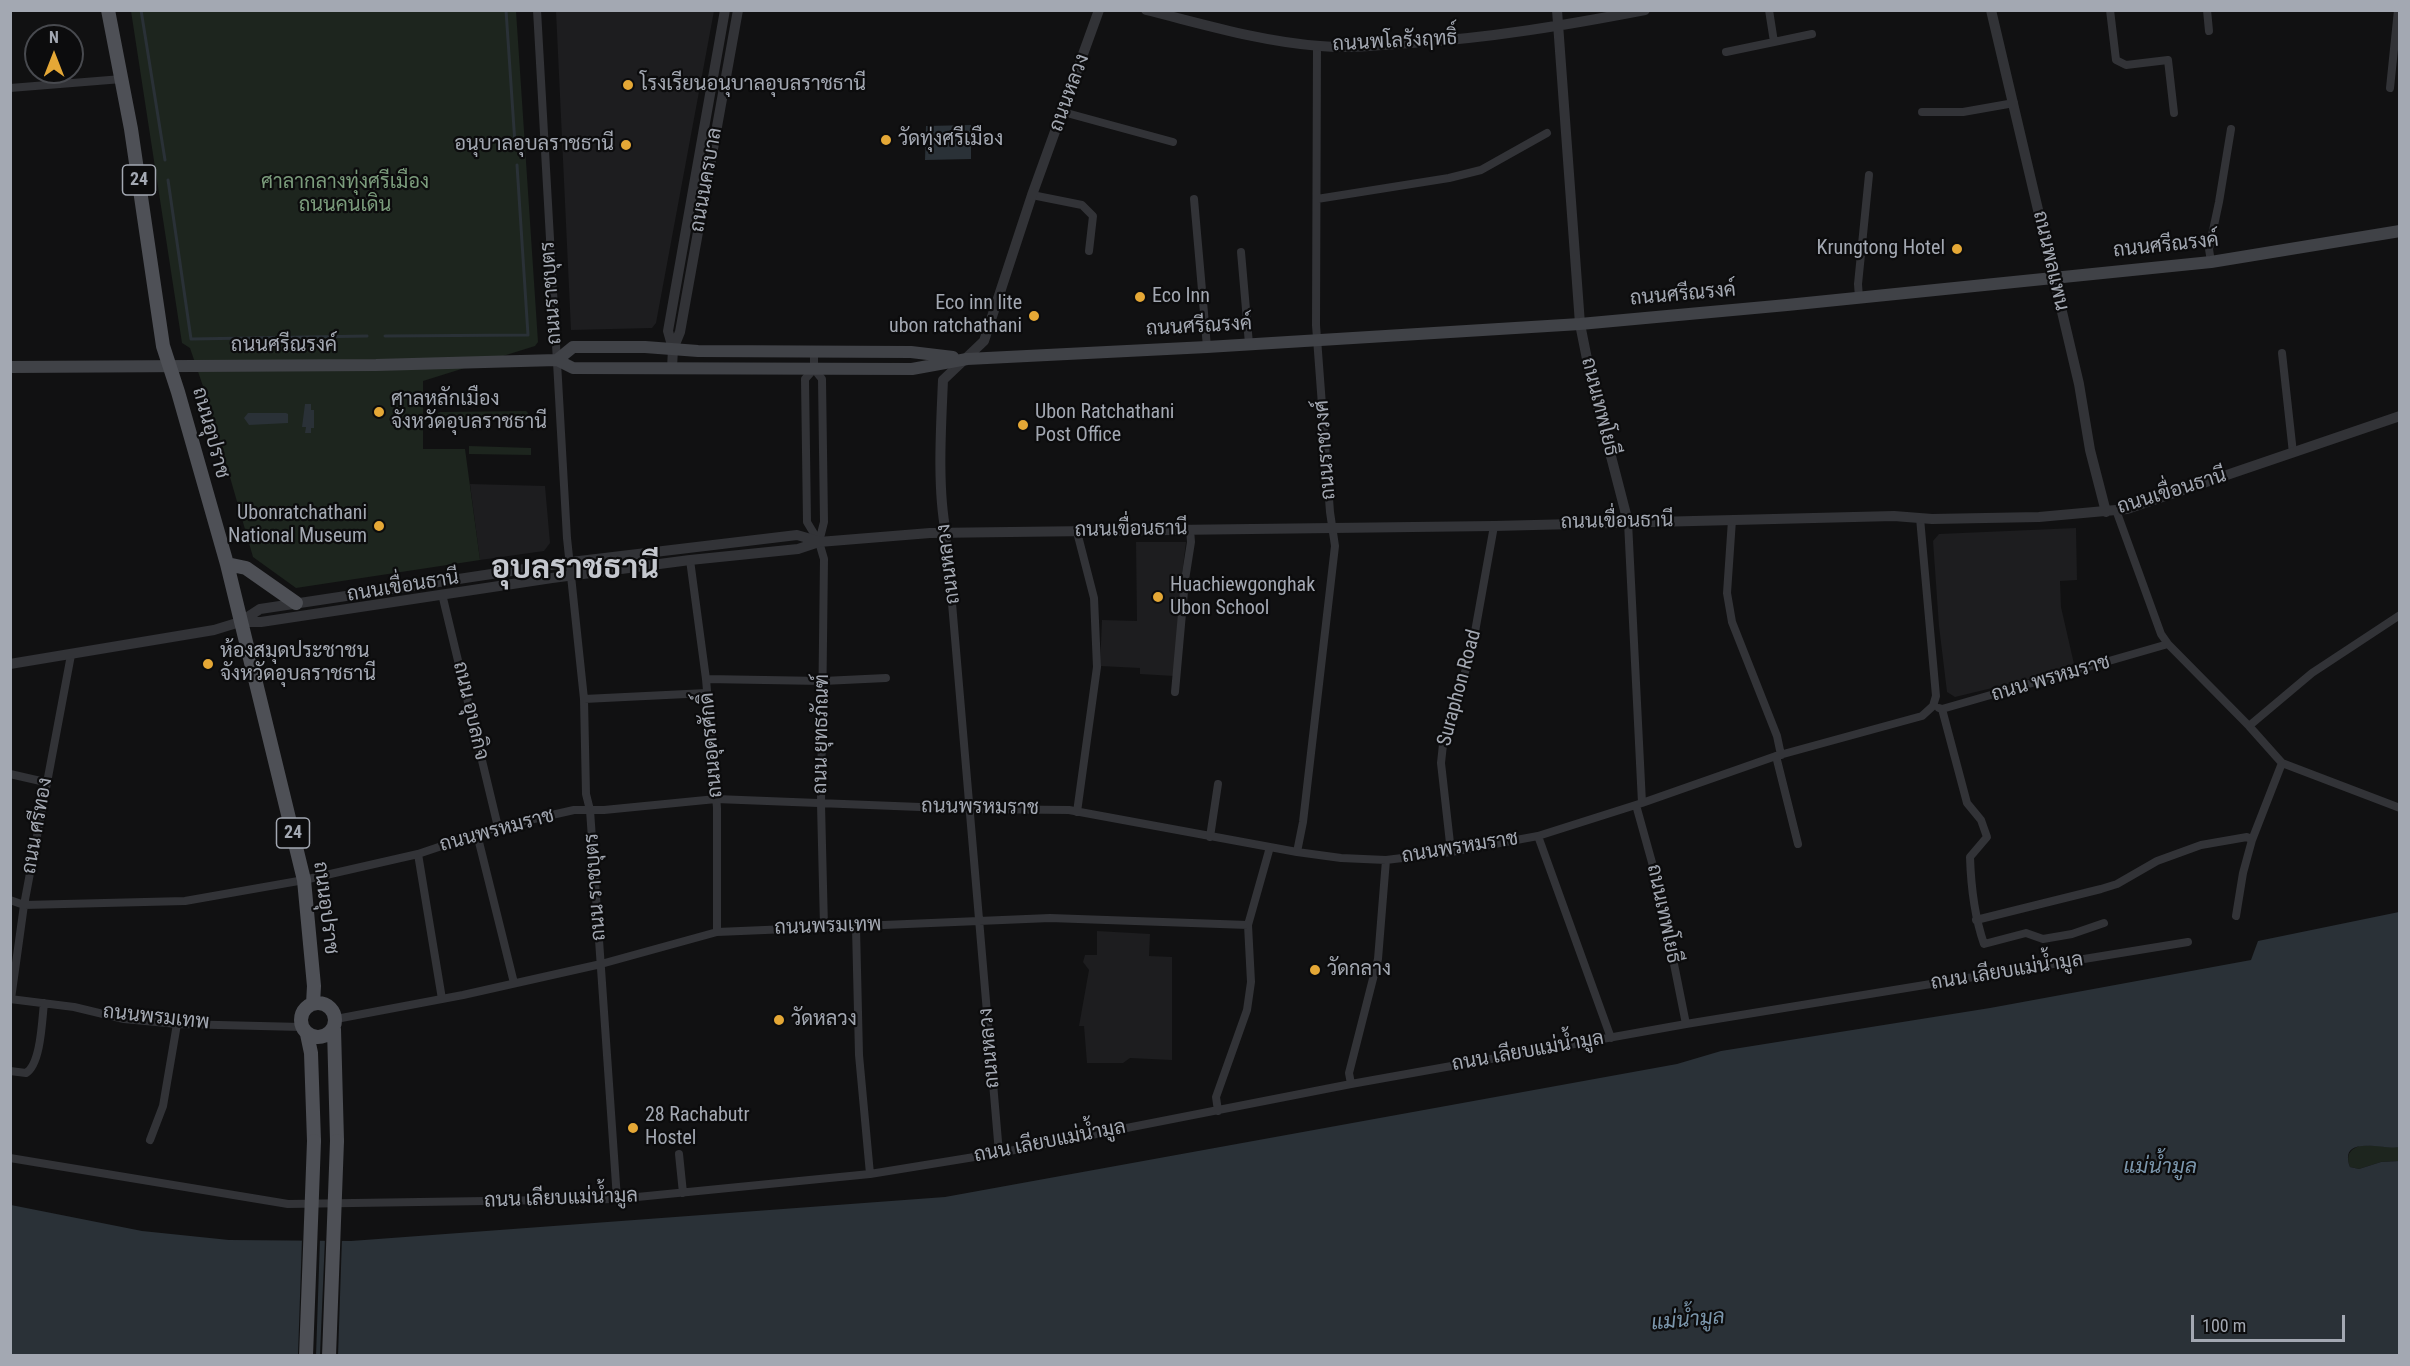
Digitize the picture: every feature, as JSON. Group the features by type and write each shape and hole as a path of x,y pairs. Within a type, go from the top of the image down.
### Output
{"main road":[{"name":"ถนนอุปราช","path":"108,10 122,79 158,319 169,365 227,564 304,880 314,986 313,1004"},
{"name":"ถนนศรีณรงค์","path":"10,367 375,365 557,360 573,368 912,369 967,359 1580,324 2211,262 2400,231"},
{"name":"ถนนศรีณรงค์","path":"557,360 573,347 911,352 967,359"},
{"path":"227,564 246,568 296,603"},
{"path":"313,1004 328,1006 335,1024 336,1141 329,1356"},
{"name":"24","path":"305,1030 303,1013 313,1004"},
{"path":"305,1030 318,1038 324,1037 335,1024"},
{"path":"305,1030 311,1053 314,1141 306,1356"}],"street":[{"name":"ถนนราชบุตร","path":"537,10 572,576"},
{"name":"ถนนนครบาล","path":"672,368 673,349 668,331 725,10"},
{"name":"ถนนนครบาล","path":"673,349 680,332 738,10"},
{"name":"ถนนหลวง","path":"999,1153 978,921 971,809 943,518 943,380 984,341 1032,195 1099,10"},
{"name":"ถนนพโลรังฤทธิ์","path":"1146,10 1259,36 1343,48 1448,40 1558,27 1645,10"},
{"name":"ถนนเทพโยธี","path":"1557,10 1580,324 1591,380 1628,522 1639,804 1658,884 1686,1024"},
{"path":"1769,10 1774,42"},
{"name":"ถนนพลแพน","path":"1991,10 2079,384 2090,450 2111,511"},
{"path":"2110,10 2116,60 2126,65 2168,60 2174,113"},
{"path":"2207,10 2209,31"},
{"path":"2390,88 2398,10"},
{"path":"1726,52 1812,34"},
{"name":"ถนนราชวงศ์","path":"1297,852 1303,822 1335,546 1318,339 1317,46"},
{"path":"10,88 122,79"},
{"path":"1922,112 1963,112 2014,103"},
{"path":"1063,112 1173,141"},
{"path":"2211,262 2209,249 2231,129"},
{"path":"1317,199 1449,178 1481,170 1547,133"},
{"path":"702,134 714,137"},
{"path":"1859,298 1858,284 1869,174"},
{"path":"1032,195 1082,205 1093,216 1089,251"},
{"path":"1194,199 1207,347"},
{"path":"1241,252 1249,344"},
{"path":"814,352 814,369 822,379 824,522 819,542"},
{"path":"2282,353 2293,453"},
{"path":"814,369 805,379 807,522 819,542"},
{"name":"ถนนเขื่อนธานี","path":"240,622 266,622 572,576 690,560 798,549 819,542 946,533 1494,526 1894,516 1920,518 2039,517 2111,511 2127,509 2400,416"},
{"path":"2111,511 2157,623 2169,644 2250,726 2282,763 2400,808"},
{"path":"1920,518 1935,677 1936,696 1933,706 1942,709 1967,803 1981,820 1987,837 1970,857 1976,920 1984,944 2026,933 2043,939 2088,930 2104,923"},
{"path":"1732,520 1727,593 1732,622 1778,736 1778,755 1798,844"},
{"name":"Suraphon Road","path":"1451,852 1441,763 1444,735 1471,654 1494,526"},
{"path":"1174,692 1191,542 1190,529"},
{"path":"1077,532 1094,598 1097,667 1077,812"},
{"name":"ถนนเขื่อนธานี","path":"10,664 214,630 240,622 260,609 296,603 687,547 797,535 819,542"},
{"name":"ถนน ยุทธภัณฑ์","path":"819,542 824,559 821,804 824,927"},
{"path":"687,547 690,560"},
{"name":"ถนนอุดรศักดิ์","path":"690,560 706,679 716,799 717,932"},
{"name":"ถนน ราชบุตร","path":"572,576 584,699 586,794 590,810 602,964 617,1199"},
{"path":"438,582 442,594"},
{"name":"ถนน อุบลกิจ","path":"442,594 498,827"},
{"path":"2250,726 2312,673 2400,615"},
{"name":"ถนน พรหมราช","path":"1942,709 2169,644"},
{"name":"ถนน ศรีทอง","path":"11,999 45,782 71,655"},
{"path":"706,679 822,681 886,678"},
{"path":"584,699 707,693"},
{"name":"ถนนพรหมราช","path":"10,900 24,905 185,901 304,880 418,854 498,827 574,810 716,799 971,809 1037,808 1077,812 1297,852 1341,858 1386,860 1451,852 1538,836 1639,804 1778,755 1922,716 1933,706"},
{"path":"2236,916 2242,873 2252,840 2282,763"},
{"path":"10,774 45,782"},
{"path":"1210,837 1218,784"},
{"path":"477,834 514,983"},
{"path":"1538,836 1611,1038"},
{"path":"1976,920 2117,884 2157,861 2201,845 2247,837 2252,840"},
{"path":"1218,1111 1216,1097 1247,1010 1251,982 1248,925 1269,847"},
{"path":"418,854 442,999"},
{"path":"1351,1084 1349,1073 1378,959 1386,860"},
{"name":"ถนนพรมเทพ","path":"335,1024 602,964 717,932 1050,918 1248,925"},
{"path":"856,927 859,1055 870,1174"},
{"name":"ถนน เลียบแม่น้ำมูล","path":"10,1158 288,1204 617,1199 870,1174 999,1153 1351,1084 1686,1024 2188,942"},
{"name":"ถนนพรมเทพ","path":"11,999 74,1007 124,1019 305,1030"},
{"path":"10,1071 26,1072 32,1069 37,1056 44,1003"},
{"path":"150,1140 163,1106 177,1024"},
{"path":"679,1154 683,1192"}],"shaded area":[{"name":"อนุบาลอุบลราชธานี","path":"556,11 714,11 656,323 652,328 571,330"},
{"path":"470,484 545,486 550,543 544,551 480,560"},
{"path":"2076,528 2077,580 2060,581 2061,607 2074,664 2038,677 1955,697 1947,692 1939,626 1933,541 1939,534"},
{"name":"Huachiewgonghak Ubon School","path":"1136,542 1186,542 1174,676 1140,674 1140,668 1100,666 1102,620 1137,621"},
{"path":"1097,931 1150,934 1149,956 1172,957 1172,1060 1130,1058 1123,1063 1087,1063 1084,1026 1079,1026 1089,970 1083,962 1085,955 1097,955"}],"green space":[{"name":"ศาลากลางทุ่งศรีเมือง ถนนคนเดิน","path":"131,11 516,11 538,342 535,346 423,381 423,449 465,449 480,560 296,588 253,557 208,401 190,348 182,343"},
{"path":"526,411 527,420 438,418 440,412"},
{"path":"469,446 531,448 531,455 469,454"},
{"path":"2363,1145 2399,1147 2399,1161 2381,1162 2359,1169 2350,1167 2348,1158 2350,1152"}],"water":[{"path":"971,125 971,159 925,160 926,126"},
{"path":"305,404 311,404 311,410 314,410 314,428 311,428 311,433 305,433 306,427 302,427"},
{"path":"248,413 286,413 288,423 249,425 244,418"},
{"name":"แม่น้ำมูล","path":"2399,912 2399,1147 2356,1147 2350,1150 2348,1157 2350,1167 2359,1169 2381,1162 2399,1161 2399,1355 11,1356 11,1205 142,1231 229,1240 351,1241 945,1197 1677,1064 1721,1051 1990,1008 2251,960 2258,941"}],"pier":[{"path":"302,1238 320,1238 316,1356 298,1355"},
{"path":"325,1238 342,1238 338,1356 320,1355"}],"waterway":[{"path":"141,10 165,160"},
{"path":"506,10 515,144"},
{"path":"385,336 528,335 517,165"},
{"path":"168,180 191,339 367,336"}],"place":[{"name":"โรงเรียนอนุบาลอุบลราชธานี","path":"628,85"},
{"name":"วัดทุ่งศรีเมือง","path":"886,140"},
{"name":"อนุบาลอุบลราชธานี","path":"626,145"},
{"name":"Krungtong Hotel","path":"1957,249"},
{"name":"Eco Inn","path":"1140,297"},
{"name":"Eco inn lite ubon ratchathani","path":"1034,316"},
{"name":"ศาลหลักเมือง จังหวัดอุบลราชธานี","path":"379,412"},
{"name":"Ubon Ratchathani Post Office","path":"1023,425"},
{"name":"Ubonratchathani National Museum","path":"379,526"},
{"name":"Huachiewgonghak Ubon School","path":"1158,597"},
{"name":"ห้องสมุดประชาชน จังหวัดอุบลราชธานี","path":"208,664"},
{"name":"วัดกลาง","path":"1315,970"},
{"name":"วัดหลวง","path":"779,1020"},
{"name":"28 Rachabutr Hostel","path":"633,1128"}],"district":[{"name":"อุบลราชธานี","path":"575,570"}]}
